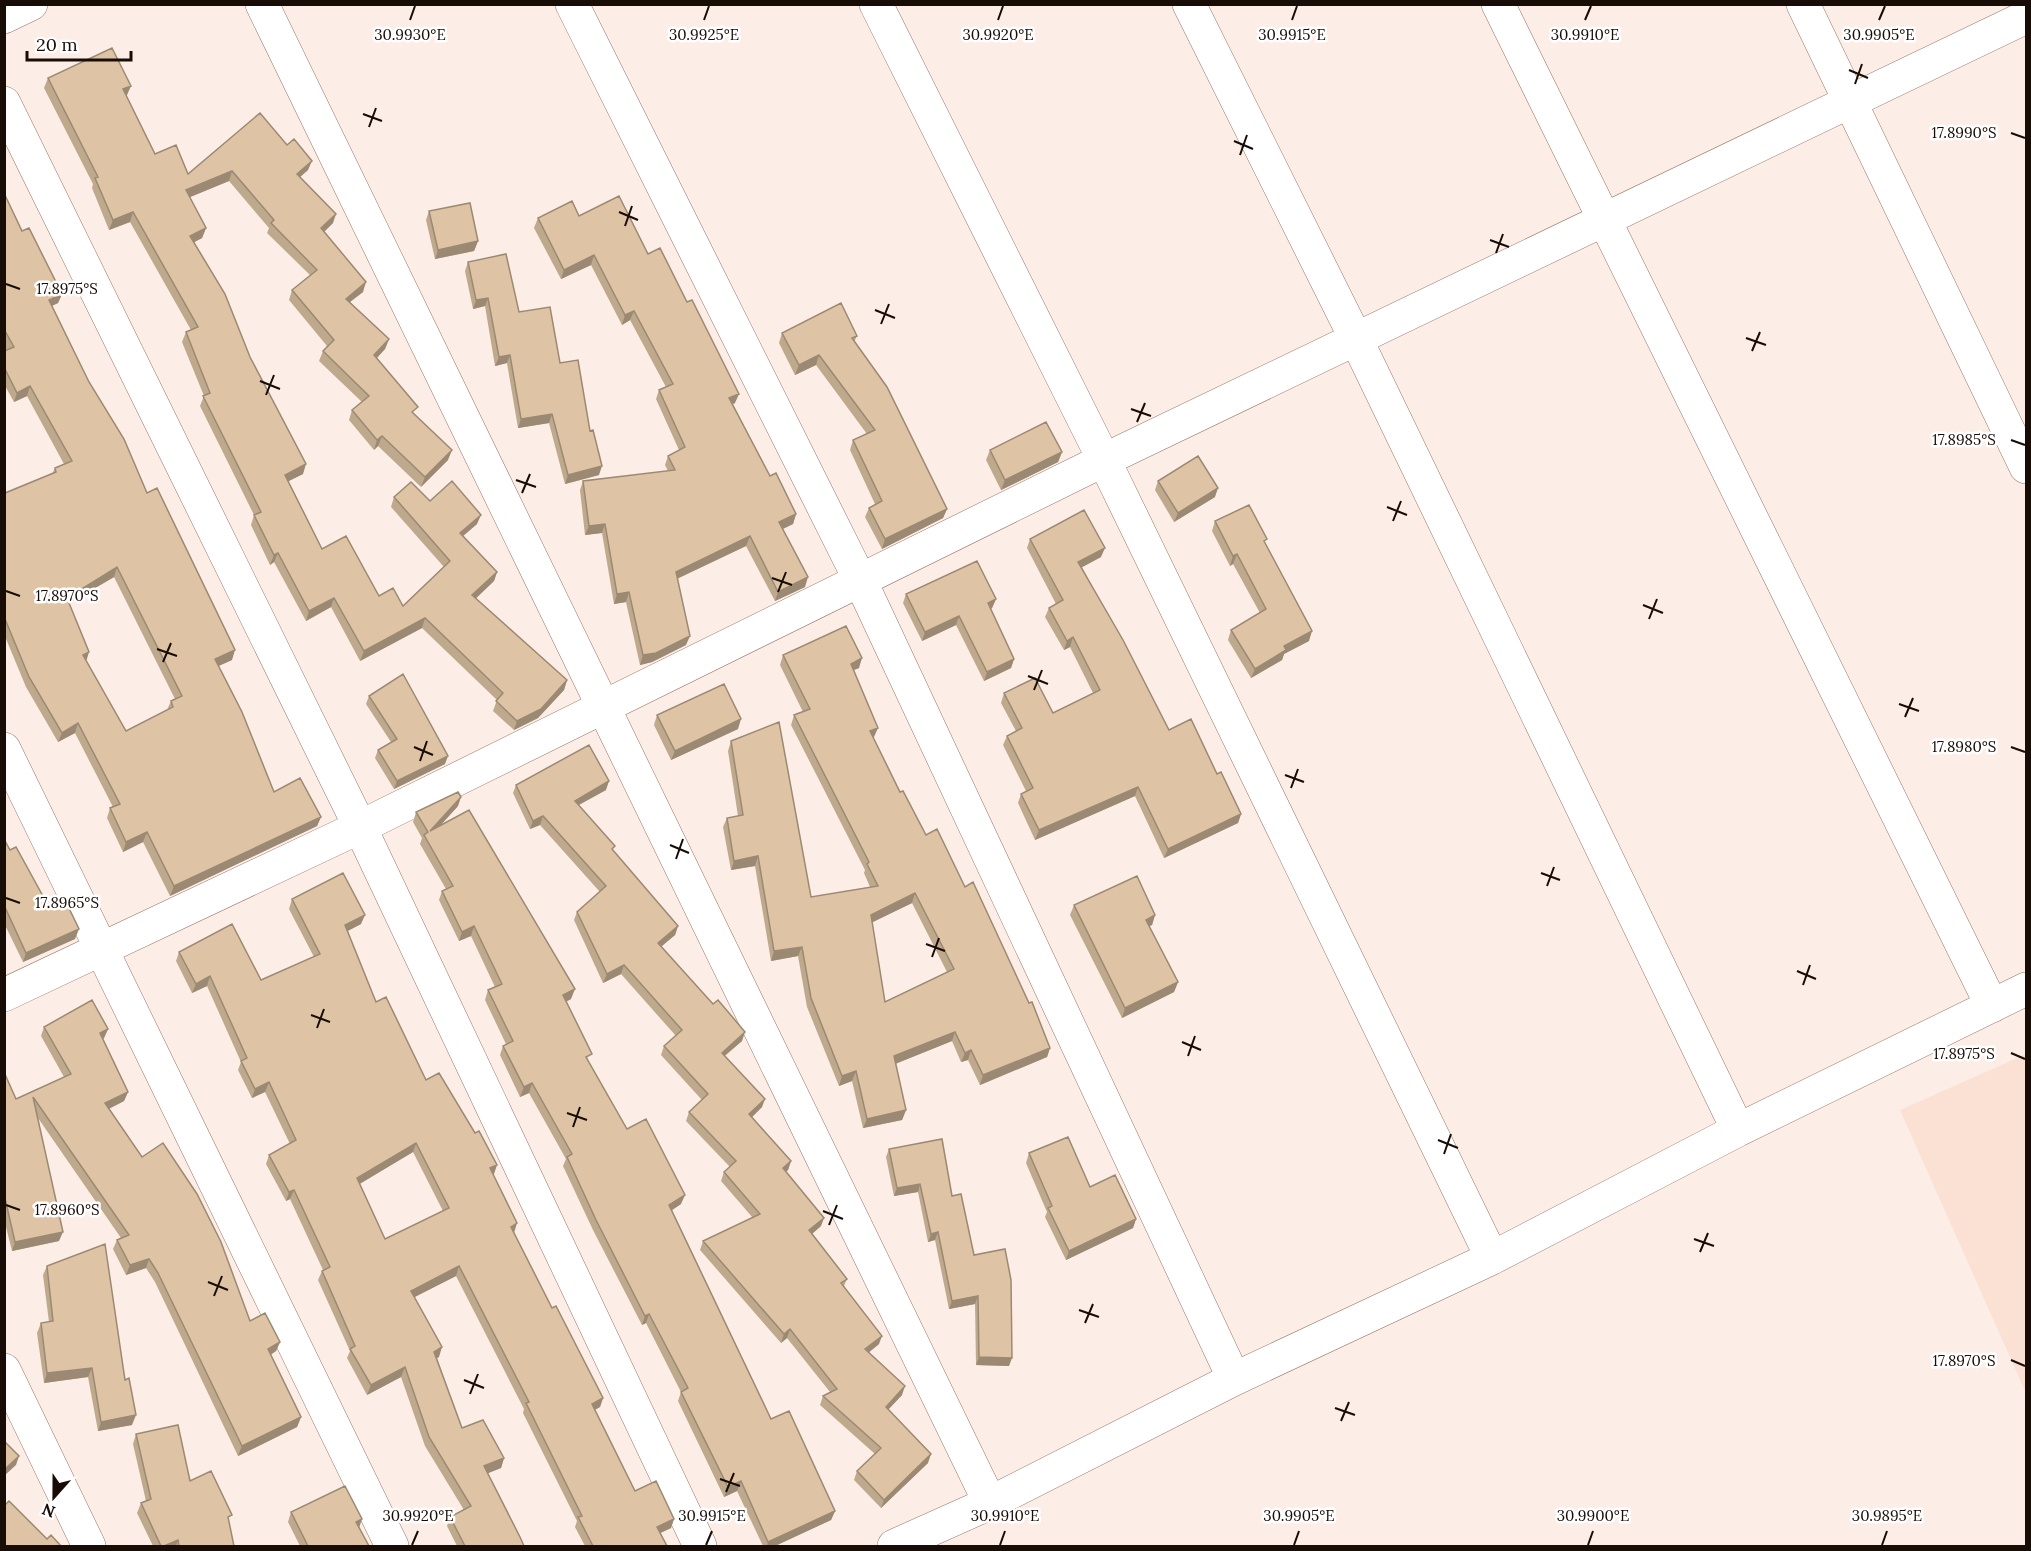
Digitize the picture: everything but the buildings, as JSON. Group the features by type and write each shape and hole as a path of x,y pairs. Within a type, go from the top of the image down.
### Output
{"street":[{"path":"4,17 32,4"},
{"path":"262,4 990,1503"},
{"path":"573,4 861,582 1234,1379"},
{"path":"876,4 1104,460 1492,1258"},
{"path":"1189,4 1357,341 1737,1130"},
{"path":"1498,4 1992,1006"},
{"path":"1803,4 2026,467"},
{"path":"4,995 360,827 861,582 1104,460 1357,341 2026,17"},
{"path":"4,103 360,827 700,1546"},
{"path":"4,749 392,1546"},
{"path":"894,1546 990,1503 1234,1379 1492,1258 1737,1130 2026,989"},
{"path":"4,1370 88,1546"}],"shaded area":[{"path":"2026,1054 2026,1393 1900,1110"}]}
